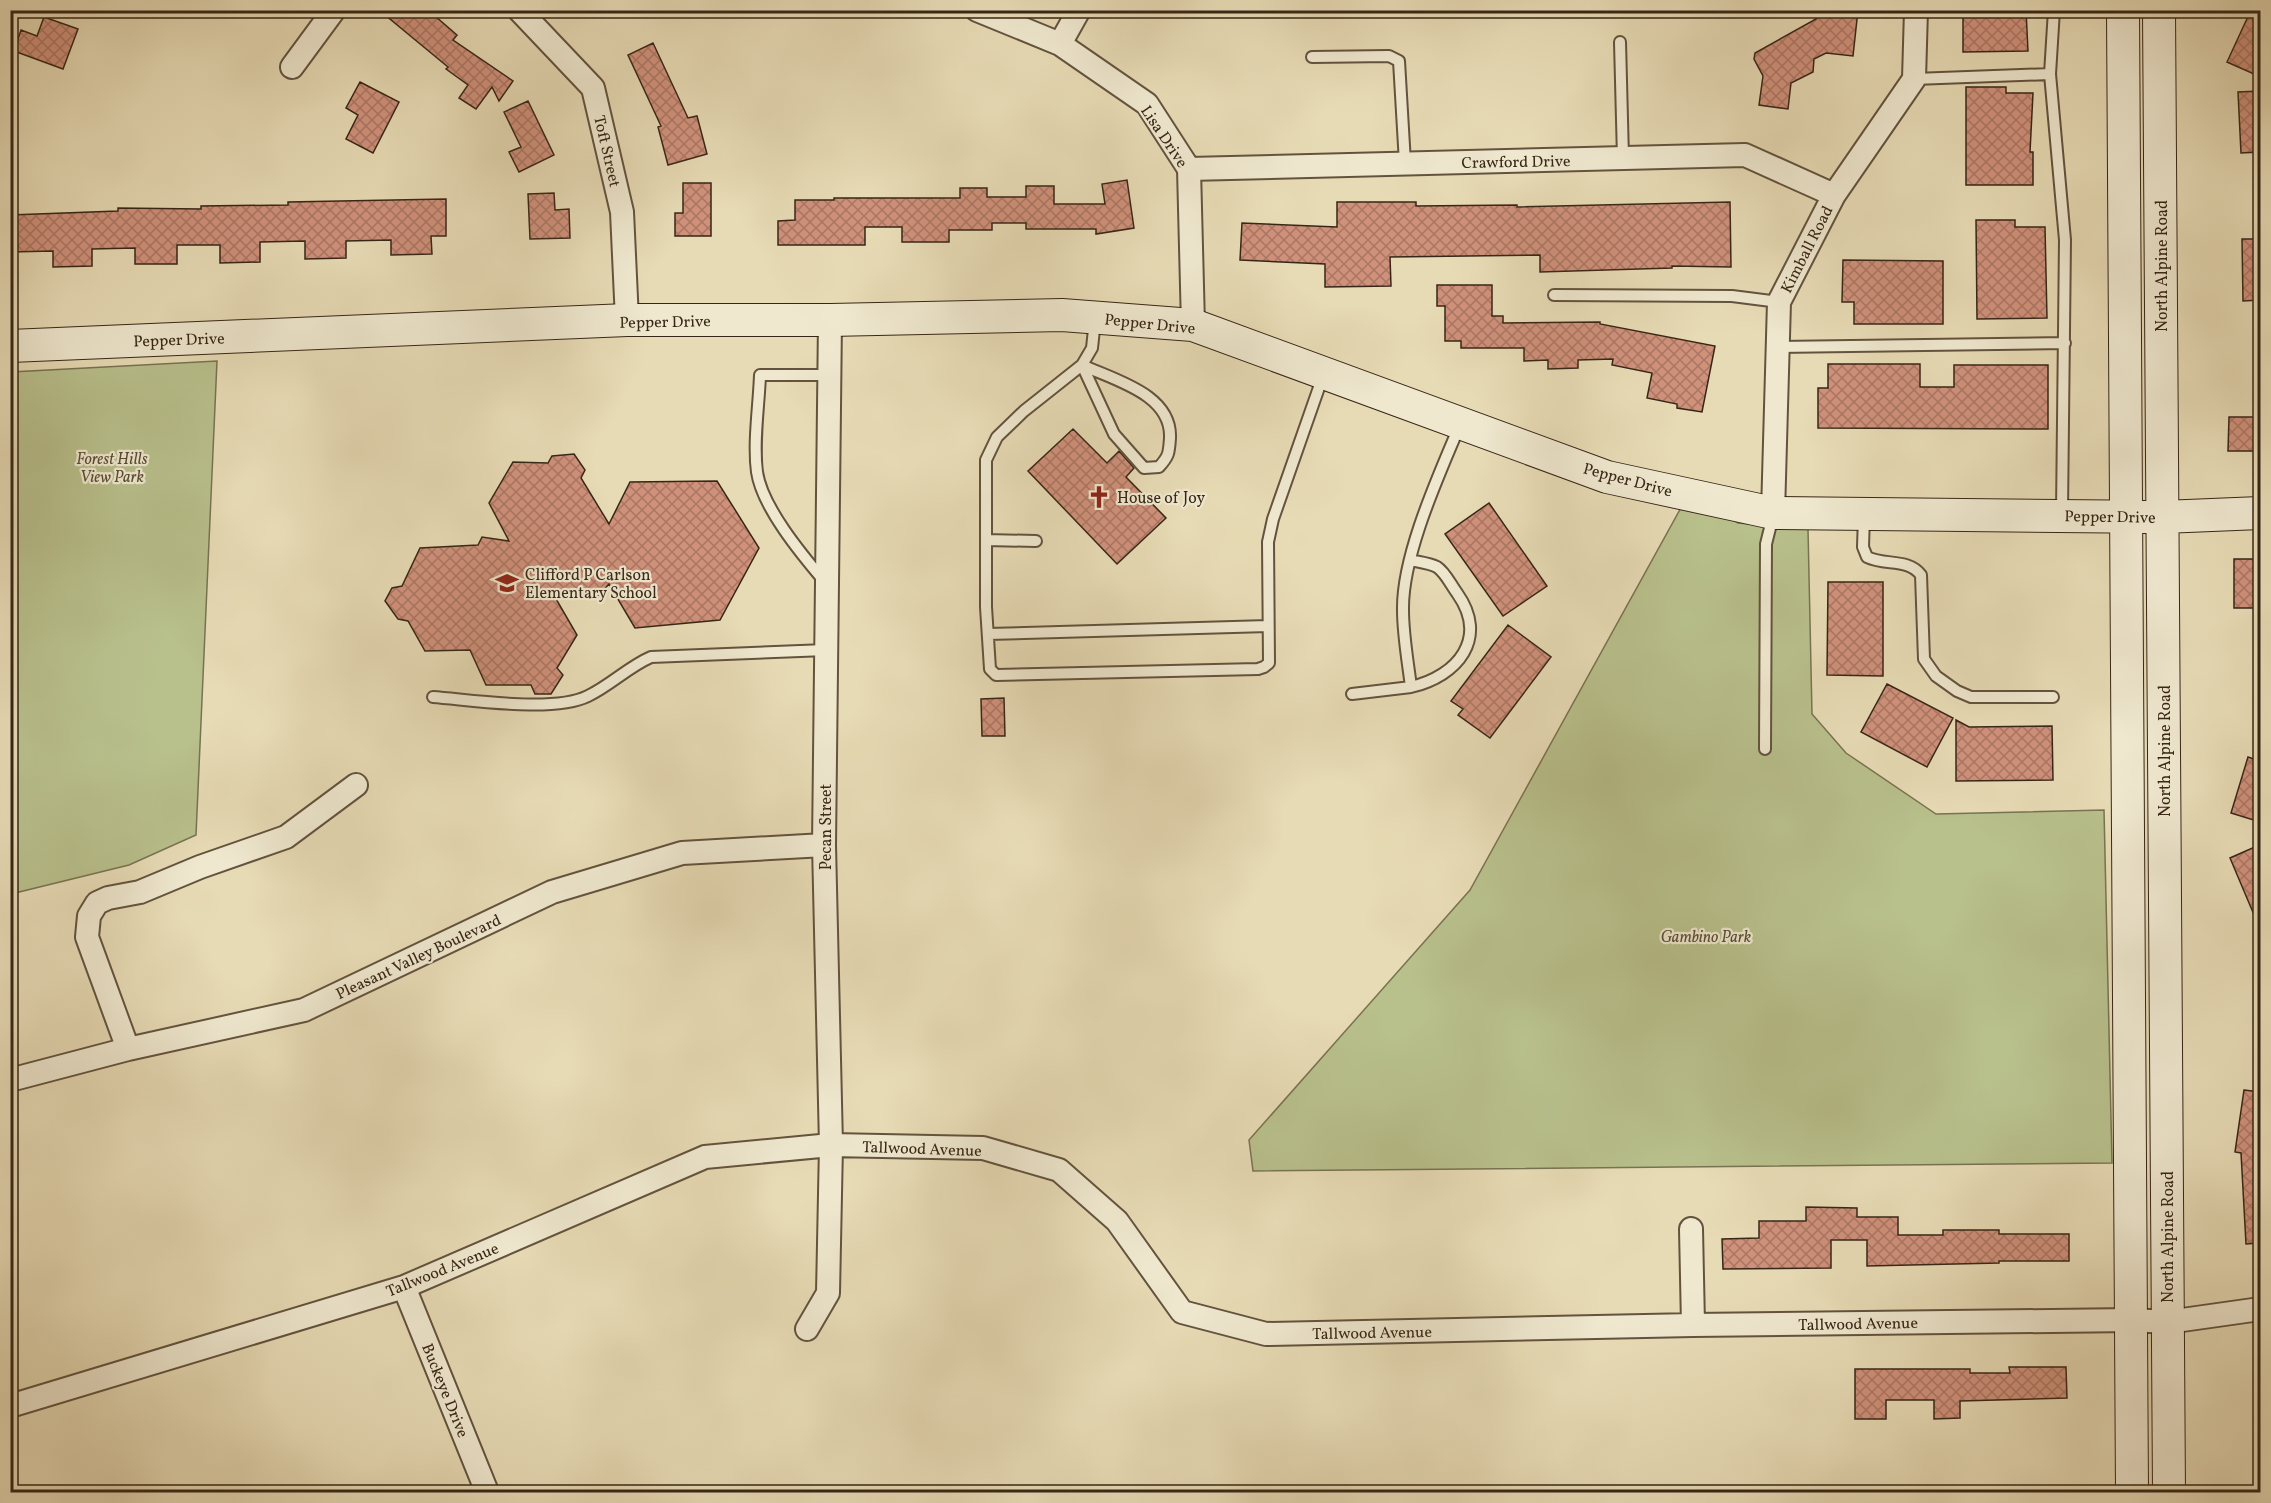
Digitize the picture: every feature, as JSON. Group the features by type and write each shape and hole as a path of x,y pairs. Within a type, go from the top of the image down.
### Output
{"main road":[{"path":"2123,10 2132,1492"},
{"name":"North Alpine Road","path":"2160,10 2169,1492"},
{"name":"Pepper Drive","path":"10,346 627,320 830,320 1062,315 1096,317 1193,325 1607,477 1773,513 2126,517 2260,513"}],"street":[{"path":"292,68 334,10"},
{"name":"Toft Street","path":"519,10 593,88 622,212 627,320"},
{"name":"Lisa Drive","path":"977,10 1060,44 1147,104 1189,169 1193,325"},
{"path":"1060,44 1079,10"},
{"path":"1914,79 1916,10"},
{"name":"Kimball Road","path":"1773,513 1779,302 1834,195 1914,79"},
{"name":"Crawford Drive","path":"1189,169 1745,155 1834,195"},
{"name":"Pecan Street","path":"807,1329 828,1293 831,1145 824,845 830,320"},
{"path":"128,1049 87,936 89,916 97,903 108,898 140,892 200,867 285,837 356,785"},
{"name":"Pleasant Valley Boulevard","path":"10,1080 128,1049 304,1010 552,892 682,852 824,845"},
{"name":"Tallwood Avenue","path":"10,1406 404,1287 705,1157 831,1145 983,1148 1059,1170 1117,1221 1182,1312 1266,1334 1693,1325 2130,1320 2168,1322 2260,1309"},
{"path":"1691,1229 1693,1325"},
{"name":"Buckeye Drive","path":"404,1287 487,1492"}],"lane":[{"path":"2054,10 2050,74 2065,240 2062,516"},
{"path":"1620,42 1623,158"},
{"path":"1312,57 1389,56 1399,61 1405,164"},
{"path":"1914,79 2050,74"},
{"path":"1554,295 1732,296 1779,302"},
{"path":"1096,317 1092,348 1082,365 1023,411 997,437 986,460 986,607 990,669 996,675 1258,669 1269,663 1268,542 1273,519 1324,373"},
{"path":"1777,347 2065,343"},
{"path":"1082,365 1145,394 1156,402 1165,414 1170,434 1168,457 1159,467 1144,468 1114,434 1082,365"},
{"path":"827,585 798,549 767,501 759,480 757,460 760,375 829,375"},
{"path":"1411,687 1403,610 1405,585 1410,560 1435,484 1461,423"},
{"path":"1765,749 1766,544 1773,513"},
{"path":"1864,513 1863,547 1867,557 1877,562 1911,565 1921,575 1924,659 1936,676 1957,691 1971,697 2053,697"},
{"path":"986,540 1036,541"},
{"path":"1352,694 1426,684 1444,675 1457,663 1464,651 1471,632 1469,614 1461,598 1438,568 1410,560"},
{"path":"988,634 1268,626"},
{"path":"433,697 512,703 562,703 588,696 631,667 651,657 826,650"}],"green space":[{"name":"Forest Hills View Park","path":"217,361 196,835 129,865 11,894 11,372"},
{"name":"Gambino Park","path":"1688,495 1738,523 1808,529 1812,714 1846,753 1936,814 2104,810 2112,1163 1253,1171 1249,1140 1470,890"}],"building":[{"path":"379,10 428,10 457,35 453,40 513,81 499,101 492,87 476,109 459,98 468,85 446,69 448,67"},
{"path":"1817,10 1858,10 1853,56 1826,53 1814,59 1813,72 1791,83 1788,109 1759,105 1763,76 1754,59 1755,53 1816,19"},
{"path":"1963,10 2026,10 2028,51 1963,52"},
{"path":"2251,10 2260,10 2260,59 2254,74 2227,62"},
{"path":"44,17 78,29 63,69 14,51 21,30 37,36"},
{"path":"653,43 688,118 697,116 707,154 668,165 658,127 661,126 628,55"},
{"path":"360,82 399,102 373,153 346,139 358,115 346,108"},
{"path":"1966,87 2006,87 2006,93 2033,93 2030,152 2033,152 2033,185 1966,185"},
{"path":"2260,91 2260,152 2241,153 2238,92"},
{"path":"528,101 554,155 519,172 509,152 521,147 504,112"},
{"path":"1127,180 1134,228 1096,234 1096,229 1026,229 1026,223 992,223 992,230 949,230 949,242 902,242 902,227 865,227 865,245 778,245 778,221 795,220 795,200 960,198 960,188 987,188 987,197 1026,197 1026,186 1054,186 1054,204 1105,204 1102,184"},
{"path":"683,183 711,183 711,236 675,236 675,213 683,213"},
{"path":"554,193 555,210 569,209 570,238 530,239 528,194"},
{"path":"446,199 446,236 431,236 432,254 391,255 391,240 346,241 346,258 305,259 305,241 260,242 260,262 220,263 220,245 177,245 177,264 135,264 135,248 92,249 92,266 53,267 53,251 10,252 10,215 118,211 118,208 201,209 201,206 288,205 288,202"},
{"path":"1337,202 1416,202 1416,206 1517,205 1517,207 1730,202 1731,267 1672,266 1672,268 1540,272 1540,255 1390,257 1391,286 1325,287 1325,264 1240,260 1242,223 1337,227"},
{"path":"1976,220 2015,220 2015,227 2045,227 2047,318 1977,319"},
{"path":"2242,239 2260,239 2260,300 2243,301"},
{"path":"1843,260 1943,261 1943,324 1854,324 1854,302 1842,302"},
{"path":"1437,285 1492,285 1492,316 1503,316 1503,323 1600,322 1600,324 1715,346 1702,412 1677,408 1677,404 1647,398 1652,373 1612,365 1613,359 1578,360 1578,368 1548,369 1548,360 1524,361 1524,348 1461,348 1461,341 1445,341 1445,306 1437,306"},
{"path":"1828,364 1920,364 1920,387 1954,387 1954,365 2048,365 2048,429 1818,428 1818,388 1828,388"},
{"path":"2229,417 2260,417 2260,451 2228,451"},
{"name":"House of Joy","path":"1073,429 1107,463 1119,451 1134,468 1126,477 1166,518 1117,564 1028,471"},
{"path":"574,454 585,470 581,478 609,524 630,482 717,481 759,548 720,620 635,628 609,584 599,595 552,592 577,635 557,668 563,675 551,694 535,694 531,685 486,685 470,650 425,651 408,621 398,619 385,601 392,588 402,586 420,548 478,545 482,537 509,541 489,503 513,462 548,463 552,456"},
{"path":"1489,503 1547,586 1503,616 1445,534"},
{"path":"2234,559 2260,559 2260,608 2234,608"},
{"path":"1828,582 1883,582 1883,676 1827,675"},
{"path":"1508,625 1551,657 1490,738 1458,715 1463,709 1451,701"},
{"path":"1887,684 1953,718 1927,767 1861,732"},
{"path":"1004,698 1005,736 982,736 981,699"},
{"path":"1956,720 1969,727 2052,726 2053,780 1956,781"},
{"path":"2248,757 2260,761 2260,822 2231,813"},
{"path":"2257,846 2260,855 2260,929 2230,858"},
{"path":"2244,1090 2260,1092 2260,1152 2257,1174 2260,1174 2260,1243 2246,1244 2241,1153 2235,1152"},
{"path":"1806,1207 1857,1208 1857,1217 1898,1217 1898,1235 1943,1235 1943,1230 1999,1230 1999,1234 2069,1234 2069,1261 1867,1266 1867,1240 1831,1240 1831,1268 1723,1269 1722,1239 1759,1238 1759,1221 1806,1221"},
{"path":"2009,1367 2066,1367 2067,1398 1960,1401 1960,1418 1934,1419 1934,1400 1886,1400 1886,1419 1855,1419 1855,1369 1970,1369 1970,1373 2010,1373"}],"place":[{"name":"House of Joy","path":"1099,497"},
{"name":"Clifford P Carlson Elementary School","path":"507,583"}]}
